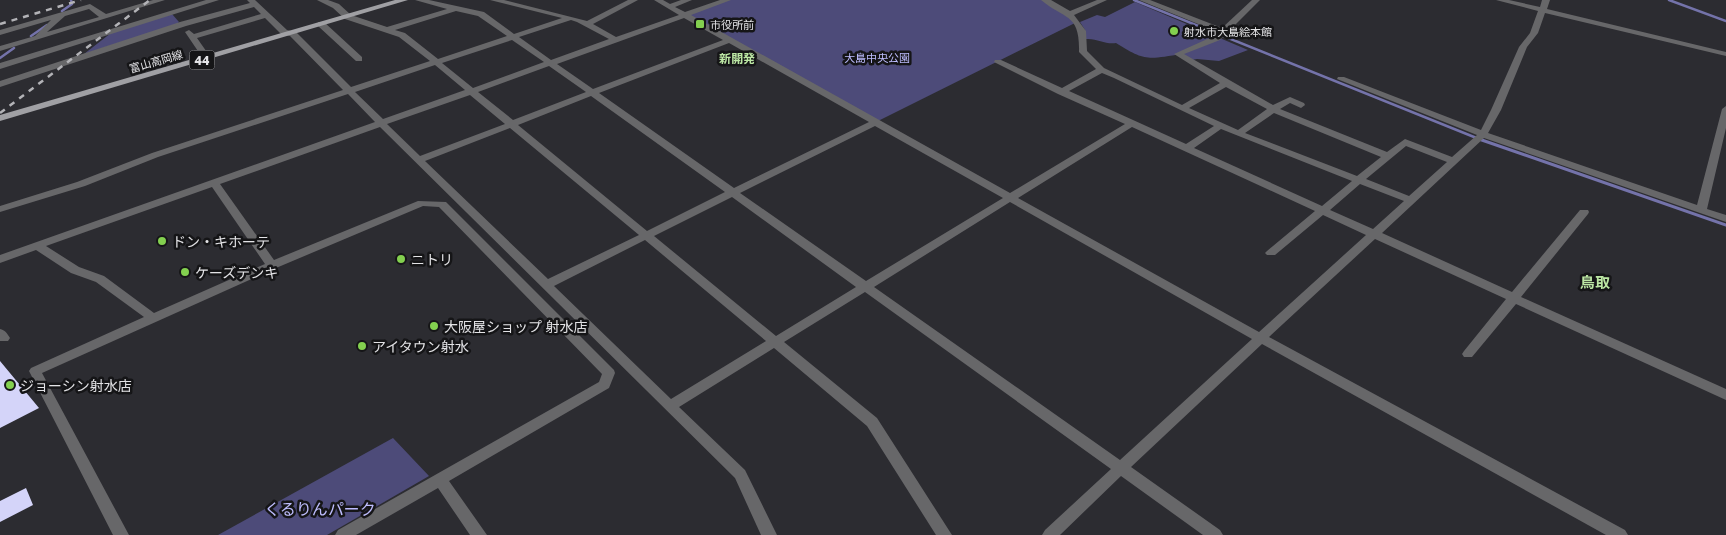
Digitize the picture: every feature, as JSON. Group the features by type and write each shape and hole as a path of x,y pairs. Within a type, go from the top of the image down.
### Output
{"main road":[{"name":"富山高岡線","path":"0,118 404,0"}],"street":[{"path":"0,49 161,0"},
{"path":"166,0 207,58"},
{"path":"0,66 174,11 215,0"},
{"path":"321,0 336,6 348,16 402,35 872,422 944,535"},
{"path":"419,0 481,14 1215,535"},
{"path":"494,0 503,4 589,23 616,40"},
{"path":"589,23 634,0"},
{"path":"658,0 1262,339 1620,535"},
{"path":"670,6 688,0"},
{"path":"0,259 727,0"},
{"path":"1045,0 1077,22 1082,30 1083,52 1100,70 1117,76 1221,126 1410,200"},
{"path":"1068,14 1103,0"},
{"path":"1143,0 1225,32"},
{"path":"1256,0 1217,38 1178,54 1273,109 1387,156"},
{"path":"1500,0 1726,54"},
{"path":"1050,535 1120,468 1483,134 1496,110 1523,47 1534,33 1546,0"},
{"path":"0,84 253,2 284,32 293,34 381,124 740,474 768,535"},
{"path":"0,33 90,6 104,17"},
{"path":"386,30 455,9"},
{"path":"0,62 33,39 62,14"},
{"path":"192,37 267,15"},
{"path":"0,209 81,184 155,155 570,18"},
{"path":"321,24 359,59"},
{"path":"419,160 729,40"},
{"path":"998,62 1726,395"},
{"path":"1061,92 1100,70"},
{"path":"1341,79 1483,134 1726,218"},
{"path":"1183,108 1226,83"},
{"path":"1239,133 1273,109 1290,100 1300,105"},
{"path":"1701,210 1726,109"},
{"path":"546,285 876,122"},
{"path":"670,406 1131,124"},
{"path":"1186,149 1221,126"},
{"path":"1271,253 1405,142 1454,161"},
{"path":"214,183 272,265"},
{"path":"121,535 35,371 272,265 422,203 442,204 609,373 604,385 343,535"},
{"path":"1468,354 1584,212"},
{"path":"38,246 75,270 100,279 153,318"},
{"path":"440,480 479,535"}],"green space":[{"name":"大島中央公園","path":"728,0 1043,0 1077,22 876,122 685,15"},
{"path":"1135,2 1248,50 1219,61 1192,60 1182,54 1147,58 1116,43 1086,39 1085,30 1080,22 1097,15 1105,17"},
{"path":"172,14 179,22 177,24 84,54 111,33"},
{"name":"くるりんパーク","path":"393,438 429,476 327,535 218,535"}],"building":[{"name":"ジョーシン射水店","path":"0,361 39,408 0,428"},
{"path":"26,488 33,505 0,522 0,501"}],"waterway":[{"path":"62,11 72,4 71,0"},
{"path":"1134,0 1479,139"},
{"path":"1669,0 1726,21"},
{"path":"31,36 47,25"},
{"path":"0,58 14,48"},
{"path":"1476,138 1726,225"}],"railway":[{"path":"0,24 81,0"},
{"path":"0,113 150,0"}],"place":[{"name":"市役所前","path":"700,24"},
{"name":"射水市大島絵本館","path":"1174,31"},
{"name":"ドン・キホーテ","path":"162,241"},
{"name":"ニトリ","path":"401,259"},
{"name":"ケーズデンキ","path":"185,272"},
{"name":"大阪屋ショップ 射水店","path":"434,326"},
{"name":"アイタウン射水","path":"362,346"},
{"name":"ジョーシン射水店","path":"10,385"}],"district":[{"name":"新開発","path":"737,58"},
{"name":"鳥取","path":"1595,282"}]}
